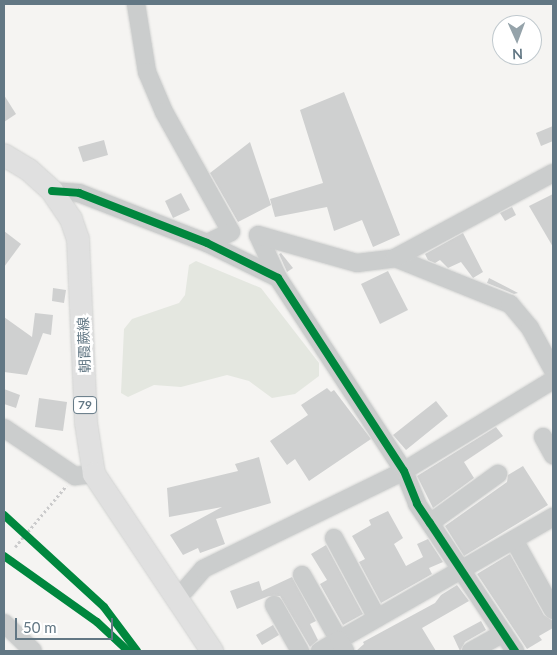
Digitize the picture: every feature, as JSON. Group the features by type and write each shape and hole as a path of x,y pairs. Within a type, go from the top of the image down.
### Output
{"main road":[{"name":"朝霞蕨線","path":"4,154 29,170 52,191 71,220 80,251 86,423 84,475 174,596 212,651"}],"street":[{"path":"136,4 146,72 164,112 230,232"},
{"path":"207,243 230,232 258,235 357,263 396,258 553,173"},
{"path":"52,191 79,193 207,243 278,278"},
{"path":"258,235 278,278 404,471 417,504 515,651"},
{"path":"396,258 510,304 530,328 553,370"},
{"path":"174,596 185,590 204,569 404,471 553,380"},
{"path":"4,428 84,475"},
{"path":"543,437 553,455"},
{"path":"430,523 498,474"},
{"path":"320,651 342,646 377,618 553,517"},
{"path":"334,538 377,618"},
{"path":"514,540 553,610"},
{"path":"302,575 342,646"},
{"path":"274,605 300,651"},
{"path":"4,623 33,651"},
{"path":"471,651 503,633"}],"path":[{"path":"15,547 84,475"}],"shaded area":[{"path":"196,261 261,288 319,363 319,376 295,394 272,398 249,381 227,375 181,387 154,385 128,397 121,393 124,329 132,319 179,303 185,295 189,265"}],"building":[{"path":"344,92 400,235 373,247 362,220 334,231 327,207 275,217 270,199 323,183 300,110"},
{"path":"4,95 16,114 4,122"},
{"path":"553,126 553,141 541,146 536,133"},
{"path":"104,140 108,155 83,162 78,147"},
{"path":"250,142 271,205 238,222 210,173"},
{"path":"181,193 190,210 173,218 165,201"},
{"path":"553,194 553,247 529,206"},
{"path":"512,207 516,215 505,221 500,213"},
{"path":"4,231 21,244 4,267"},
{"path":"463,233 483,272 473,278 461,262 448,268 440,260 435,263 428,260 425,254"},
{"path":"281,253 293,268 287,272 279,254"},
{"path":"388,271 408,310 380,324 361,284"},
{"path":"489,278 518,293 514,294 487,283"},
{"path":"53,288 66,290 64,303 52,301"},
{"path":"35,313 53,315 51,335 43,333 27,375 4,372 4,317 32,337"},
{"path":"327,388 331,392 334,390 371,439 309,481 295,459 287,465 270,441 308,415 301,405"},
{"path":"4,389 20,395 16,408 4,404"},
{"path":"39,398 67,402 63,431 35,427"},
{"path":"436,401 448,416 406,450 393,435"},
{"path":"496,427 503,436 464,462 474,478 433,508 417,476"},
{"path":"259,457 271,503 216,519 225,544 200,553 198,548 183,555 170,535 222,507 169,517 167,488 238,471 235,464"},
{"path":"523,466 548,505 464,556 445,526 507,482 508,475"},
{"path":"388,511 403,538 394,544 406,566 423,557 417,544 428,539 443,562 429,568 432,574 381,603 359,562 365,559 352,536 371,525 369,520"},
{"path":"326,545 363,614 343,625 320,584 327,580 311,554"},
{"path":"510,554 544,615 553,621 553,628 539,636 542,640 527,649 477,574"},
{"path":"292,577 316,621 310,624 318,640 310,647 280,596 269,596 237,609 230,591 259,581 262,591"},
{"path":"457,585 469,601 422,628 436,651 356,651 364,644 363,642 435,603 441,595"},
{"path":"481,621 486,630 465,642 460,651 453,636"},
{"path":"273,625 279,635 262,645 256,635"}],"cycle path":[{"path":"52,191 79,193 207,243 278,278 404,471 417,504 515,651"},
{"path":"4,515 104,607 137,651"},
{"path":"4,556 97,622 128,651"}]}
